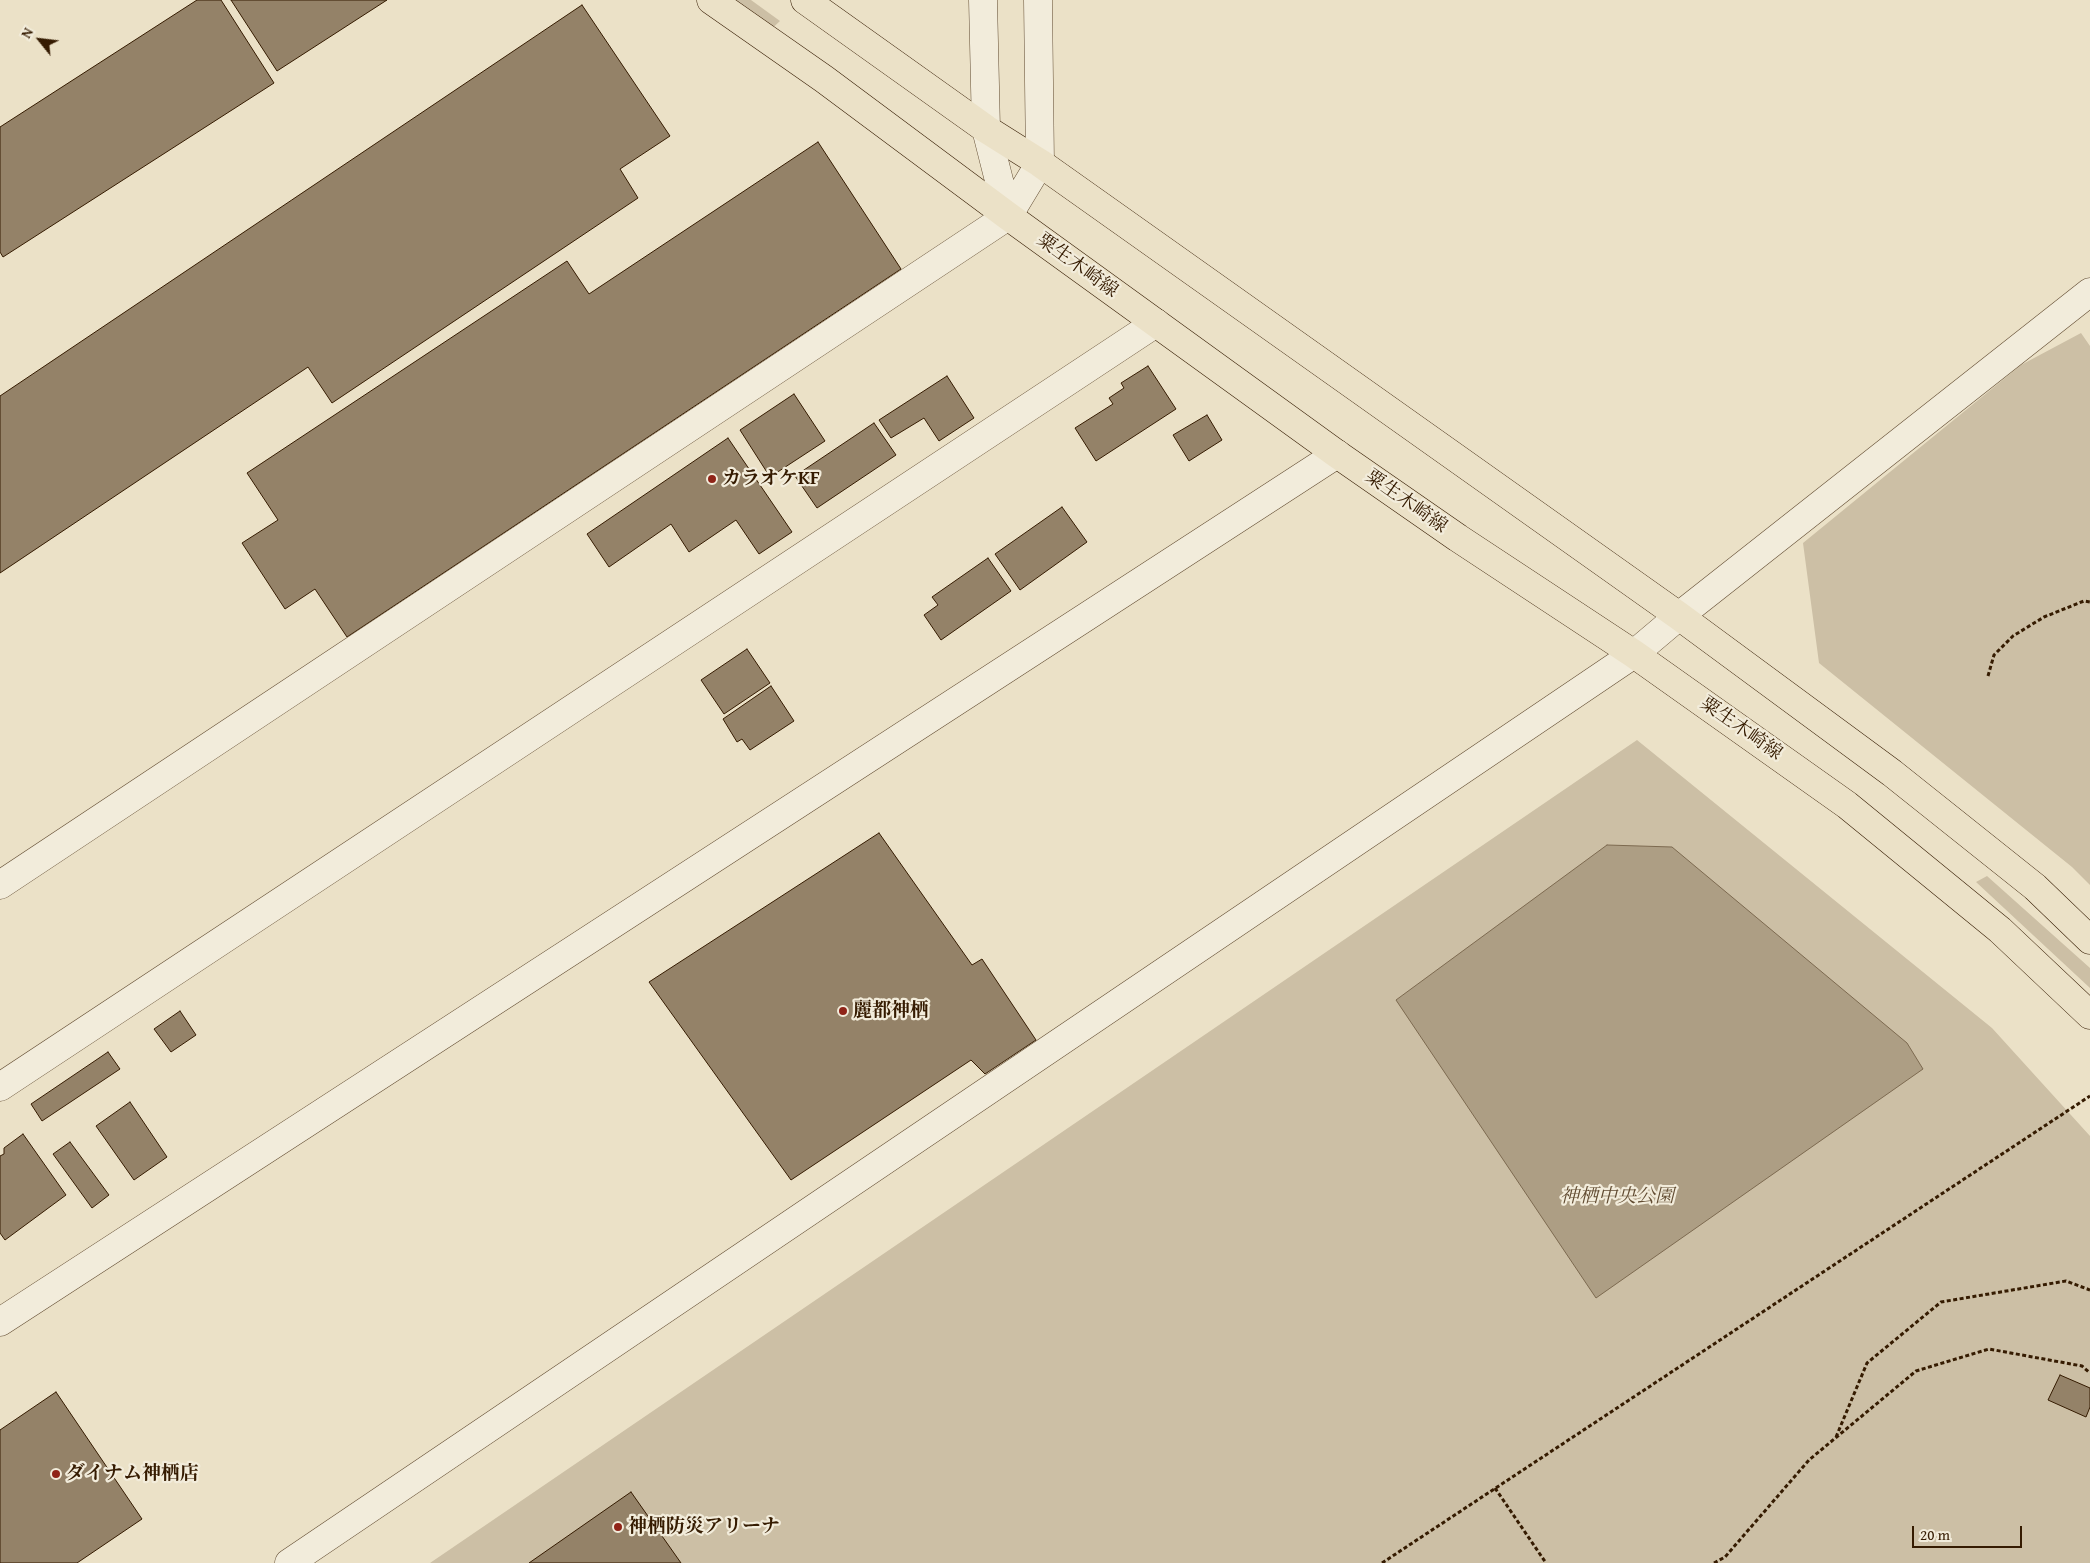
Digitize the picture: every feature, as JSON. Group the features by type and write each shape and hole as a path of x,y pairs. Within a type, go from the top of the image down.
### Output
{"main road":[{"name":"粟生木崎線","path":"711,0 824,79 1008,216 1337,454 1458,538 1634,654 1847,804 2000,930 2090,1016"},
{"path":"805,0 986,129 1040,163 1679,616 1892,774 2035,887 2090,940"}],"street":[{"path":"983,0 986,129 1008,216"},
{"path":"0,885 1008,216 1040,163 1038,0"},
{"path":"289,1563 1634,654 1679,616 2090,292"},
{"path":"0,1087 1156,323"},
{"path":"0,1322 1337,454"}],"path":[{"path":"1988,676 1994,655 2013,636 2044,618 2084,601 2090,602"},
{"path":"1382,1563 2090,1096"},
{"path":"1836,1438 1867,1363 1941,1302 2066,1280 2090,1290"},
{"path":"1714,1563 1725,1557 1809,1460 1916,1371 1989,1349 2082,1366 2090,1373"},
{"path":"1495,1488 1546,1563"}],"green space":[{"path":"712,0 751,0 780,21 764,36"},
{"path":"2081,333 2090,346 2090,885 2072,867 1819,663 1803,543 2021,365"},
{"name":"神栖中央公園","path":"1637,740 1992,1028 2090,1136 2090,1563 430,1563"},
{"path":"1987,876 2090,968 2090,988 1976,882"}],"shaded area":[{"path":"1607,845 1672,847 1907,1043 1923,1069 1596,1298 1396,1000"}],"building":[{"path":"197,0 221,0 274,83 3,257 0,252 0,127"},
{"path":"231,0 387,0 277,71"},
{"path":"582,5 670,136 620,169 638,198 332,403 308,367 0,573 0,396"},
{"path":"818,142 901,269 347,637 315,589 285,609 242,543 278,520 247,473 567,261 589,294"},
{"path":"1148,366 1176,409 1096,461 1075,428 1113,404 1109,398 1124,388 1121,383"},
{"path":"947,376 974,418 939,441 924,418 891,438 879,420"},
{"path":"794,394 825,441 770,477 740,430"},
{"path":"1207,415 1222,440 1189,461 1173,435"},
{"path":"874,423 896,455 817,508 795,476"},
{"name":"カラオケKF","path":"728,438 792,532 759,554 736,520 689,552 671,524 609,567 587,534"},
{"path":"1062,507 1087,542 1020,590 995,554"},
{"path":"988,558 1011,591 941,640 924,615 938,605 932,597"},
{"path":"747,649 770,683 724,714 701,680"},
{"path":"771,686 794,721 750,750 742,739 737,742 723,719"},
{"name":"麗都神栖","path":"879,833 972,965 982,959 1036,1040 985,1074 971,1060 791,1180 649,982"},
{"path":"180,1011 196,1035 171,1052 154,1029"},
{"path":"108,1052 120,1069 42,1121 31,1104"},
{"path":"130,1102 167,1157 134,1180 96,1126"},
{"path":"23,1134 66,1195 5,1240 0,1233 0,1156 4,1154 4,1148"},
{"path":"70,1142 109,1195 92,1208 53,1154"},
{"path":"2060,1375 2090,1388 2090,1407 2086,1417 2048,1400"},
{"name":"ダイナム神栖店","path":"56,1392 142,1519 77,1563 0,1563 0,1430"},
{"name":"神栖防災アリーナ","path":"631,1492 681,1563 529,1563"}],"place":[{"name":"カラオケKF","path":"712,479"},
{"name":"麗都神栖","path":"843,1011"},
{"name":"ダイナム神栖店","path":"56,1474"},
{"name":"神栖防災アリーナ","path":"618,1527"}]}
